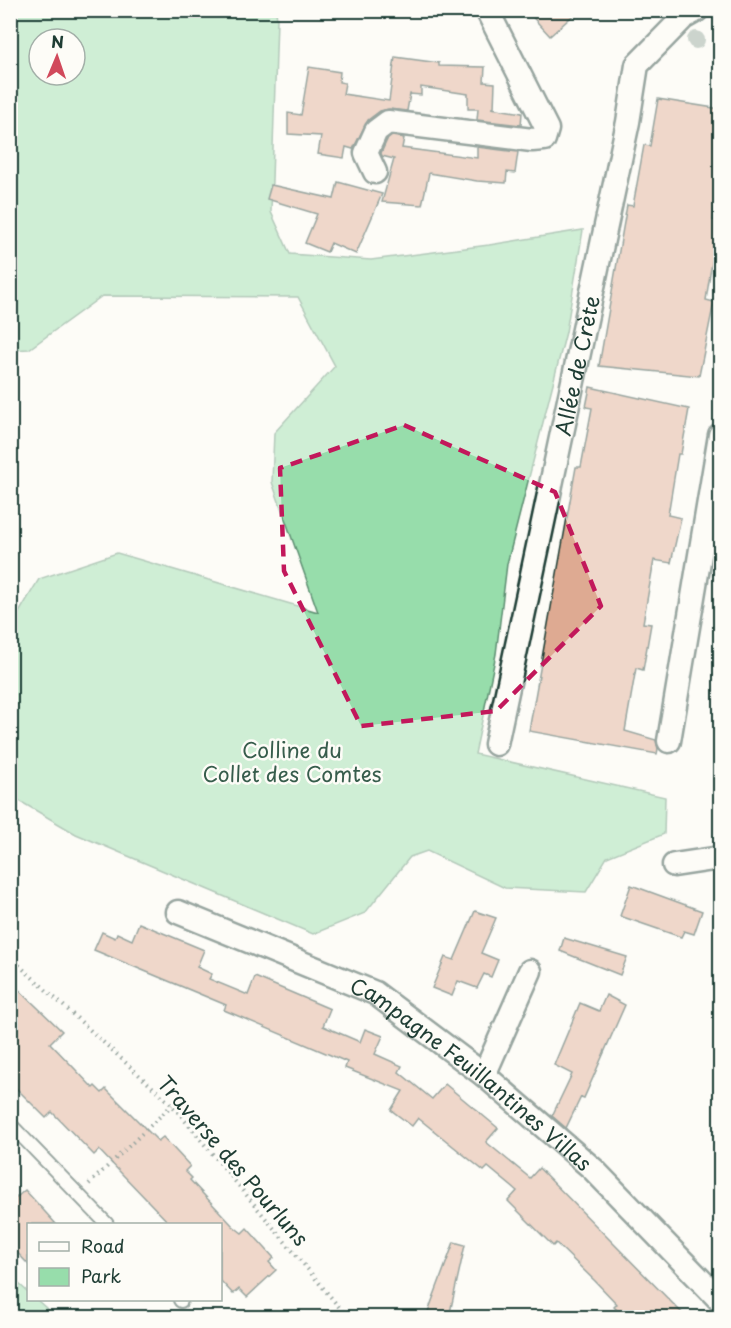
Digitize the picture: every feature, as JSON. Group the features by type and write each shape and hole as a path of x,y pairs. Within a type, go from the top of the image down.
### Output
{"street":[{"path":"375,172 366,153 376,131 388,122 532,140 544,139 548,129 487,10"},
{"name":"Allée de Crète","path":"496,744 628,122 637,65 683,18 697,10"},
{"path":"669,741 720,435"},
{"path":"674,865 720,858"},
{"name":"Campagne Feuillantines Villas","path":"178,912 375,993 484,1075 593,1169 720,1300"},
{"path":"484,1075 530,971"}],"lane":[{"path":"10,1124 106,1223"}],"path":[{"name":"Traverse des Pourluns","path":"10,957 172,1105 348,1317"},
{"path":"78,1194 172,1105"}],"highlighted area":[{"path":"404,425 555,492 601,606 496,711 361,726 284,571 280,468"}],"green space":[{"name":"Colline du Collet des Comtes","path":"10,11 276,11 271,212 290,254 371,260 583,230 566,332 507,564 496,654 475,754 665,797 664,834 607,857 586,892 505,888 427,851 410,857 365,913 313,934 76,834 11,796 11,626 39,579 117,553 318,612 272,482 274,433 335,366 298,297 102,296 29,349 11,350"},
{"path":"10,1276 27,1291 27,1301 38,1301 56,1317 11,1317"}],"building":[{"path":"526,10 579,10 550,36"},
{"path":"395,57 439,63 439,66 485,67 484,82 495,83 494,108 491,108 522,113 521,125 477,120 478,109 468,109 468,94 421,87 421,95 410,94 407,111 389,109 380,111 368,120 353,149 346,147 344,158 318,154 321,136 288,134 288,113 301,115 309,67 340,72 339,82 345,83 343,94 389,101"},
{"path":"658,99 720,109 720,158 713,220 720,221 720,239 717,239 706,300 714,302 699,376 599,366 627,205 633,206 644,145 650,146"},
{"path":"392,136 404,138 402,148 477,158 477,147 518,152 515,173 507,172 506,183 429,173 422,205 382,202 394,159 382,156 381,153 387,140"},
{"path":"338,182 382,194 356,254 331,243 327,252 305,243 317,214 267,199 271,185 334,199"},
{"path":"590,387 689,409 681,454 678,454 668,515 681,518 671,563 654,560 643,623 651,624 643,670 636,668 625,731 656,740 657,754 529,731 576,467 581,467 592,408 586,407"},
{"path":"631,885 702,911 694,934 684,931 681,937 620,916"},
{"path":"475,911 496,918 481,953 498,960 491,977 484,974 477,988 458,981 452,996 432,988 445,957 454,960"},
{"path":"139,923 204,950 197,967 212,974 209,979 248,995 255,977 330,1009 323,1026 360,1042 365,1029 383,1036 375,1054 402,1066 399,1072 432,1099 445,1084 498,1128 486,1142 530,1178 539,1168 686,1317 624,1317 614,1307 617,1304 595,1281 556,1243 553,1246 508,1201 517,1191 488,1167 484,1171 418,1118 412,1126 391,1110 403,1091 345,1068 347,1062 224,1010 226,1005 94,950 102,932 115,938 117,933 132,940"},
{"path":"564,938 627,957 620,975 560,951"},
{"path":"10,981 62,1031 50,1043 93,1088 95,1086 102,1093 106,1089 158,1141 163,1137 190,1166 185,1171 192,1178 190,1180 233,1226 242,1233 247,1228 274,1258 269,1262 276,1270 247,1297 239,1289 233,1294 222,1282 222,1223 169,1223 99,1150 94,1155 52,1112 46,1118 10,1082"},
{"path":"606,995 625,1005 584,1098 581,1097 566,1128 552,1116 572,1074 554,1065 580,1003 599,1011"},
{"path":"25,1190 55,1223 27,1223 27,1263 10,1245 10,1203"},
{"path":"454,1242 465,1245 449,1317 426,1317"}]}
